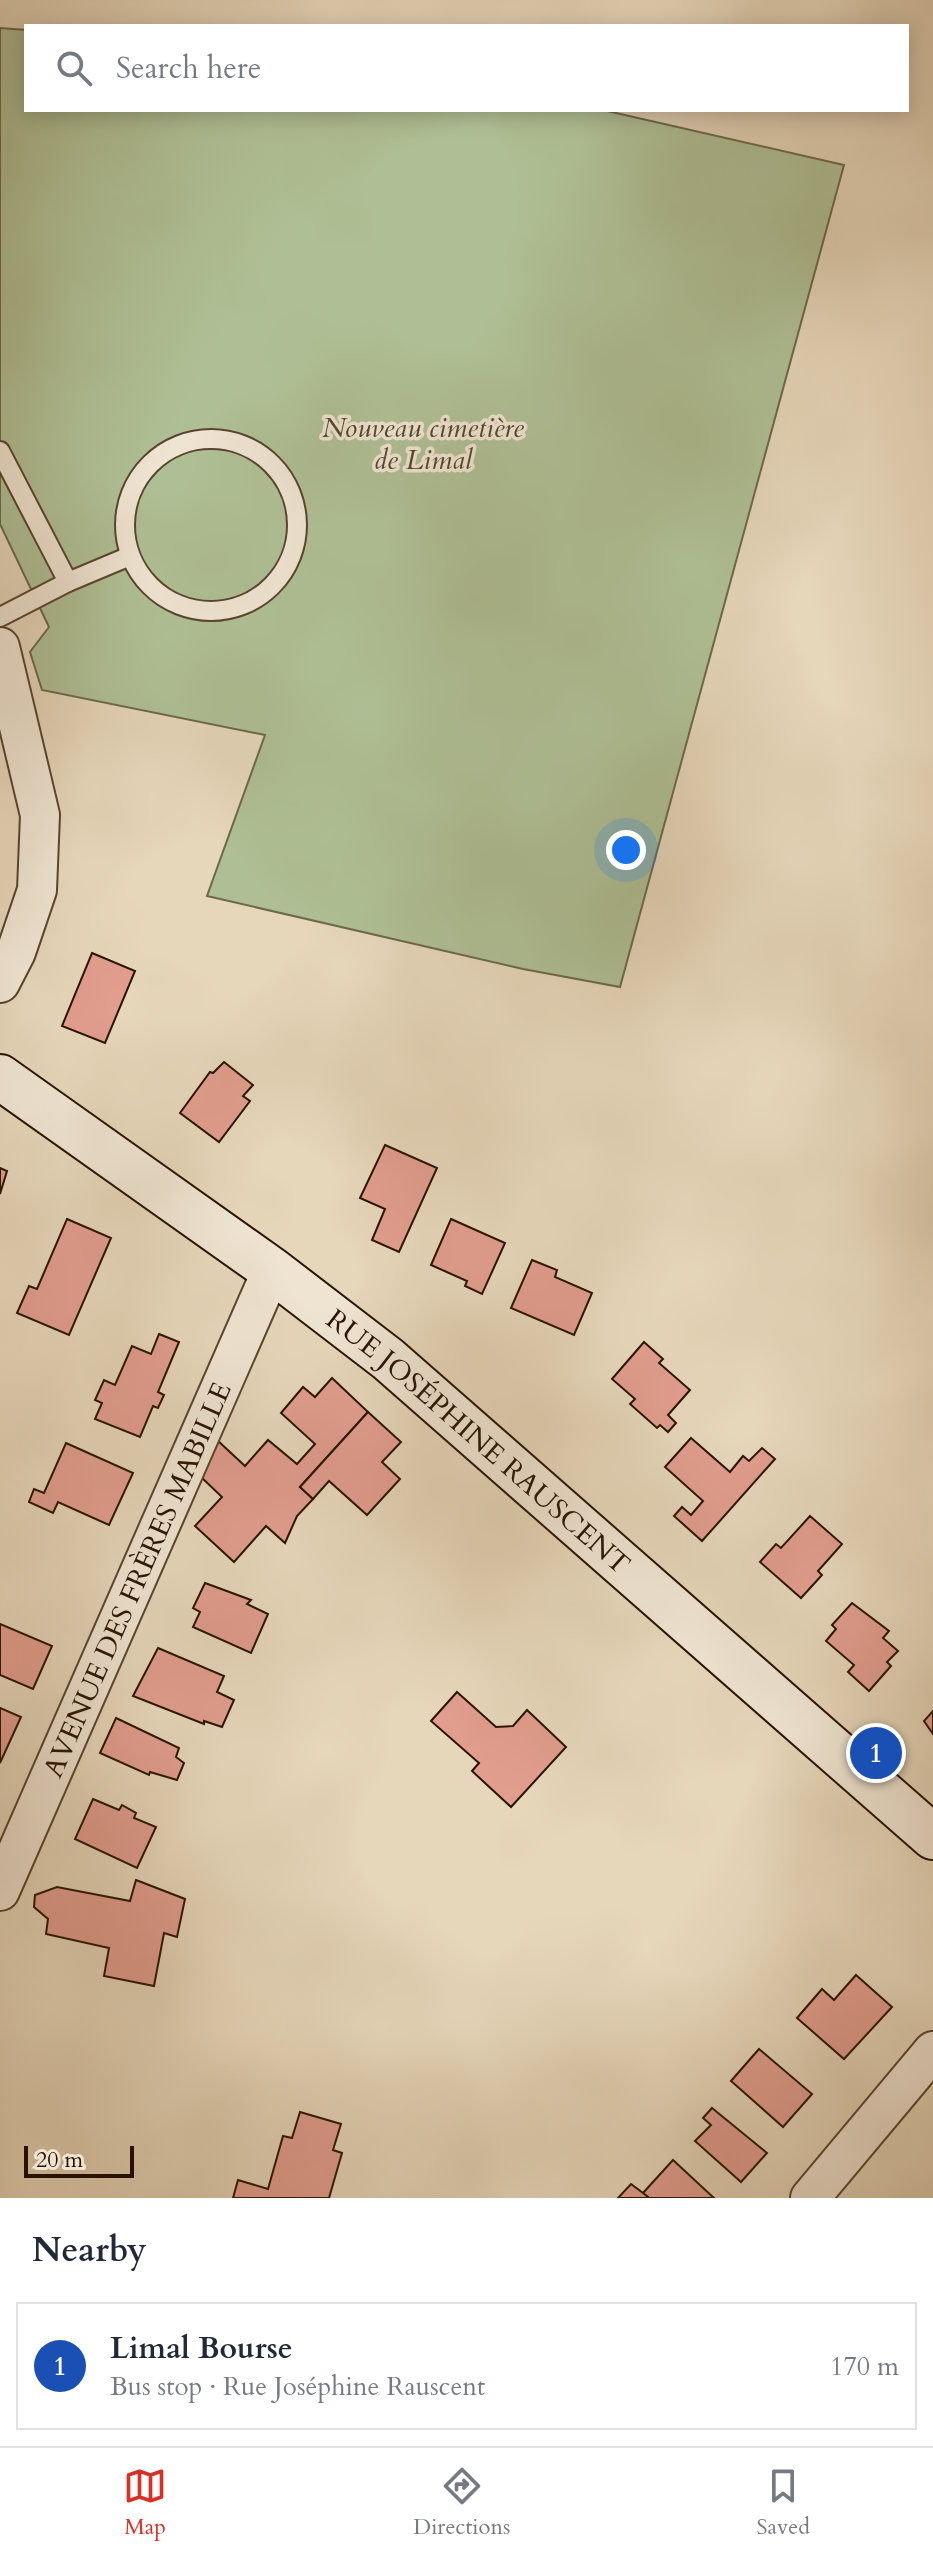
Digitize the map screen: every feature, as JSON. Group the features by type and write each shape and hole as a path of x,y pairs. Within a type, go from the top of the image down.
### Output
{"street":[{"path":"0,647 40,815 37,890 16,952 0,983"},
{"name":"RUE JOSÉPHINE RAUSCENT","path":"0,1077 272,1270 388,1359 933,1837"},
{"name":"AVENUE DES FRÈRES MABILLE","path":"0,1891 272,1270"},
{"path":"810,2198 933,2051"}],"lane":[{"path":"224,439 258,452 284,477 297,511 295,547 278,580 251,602 216,612 180,606 150,587 130,556 124,521 134,486 156,458 188,441 224,439"},
{"path":"0,451 68,582"},
{"path":"0,617 68,582 130,556"}],"green space":[{"name":"Nouveau cimetière de Limal","path":"0,28 24,30 24,112 612,112 844,165 620,987 523,969 207,896 265,735 42,690 30,652 49,627 0,524"}],"building":[{"path":"92,953 135,971 105,1043 62,1026"},
{"path":"224,1062 253,1085 243,1096 250,1101 219,1142 180,1113 210,1072 213,1073"},
{"path":"385,1145 437,1168 399,1252 372,1240 385,1209 360,1198"},
{"path":"0,1168 7,1171 0,1194"},
{"path":"67,1219 111,1238 69,1335 17,1313 29,1286 37,1289"},
{"path":"451,1219 505,1243 482,1294 465,1286 467,1281 431,1265"},
{"path":"532,1260 557,1270 555,1277 592,1293 574,1335 511,1308"},
{"path":"159,1334 179,1342 158,1392 164,1395 158,1408 153,1406 140,1437 95,1419 102,1403 95,1400 104,1380 115,1385 132,1346 151,1354"},
{"path":"644,1342 663,1359 659,1363 690,1390 668,1415 676,1423 668,1432 660,1425 657,1428 630,1404 635,1399 612,1379"},
{"path":"332,1378 368,1412 300,1487 313,1499 297,1516 285,1543 266,1526 234,1562 195,1526 222,1497 200,1476 217,1440 245,1466 268,1440 297,1464 315,1444 281,1413 303,1387 315,1397"},
{"path":"368,1412 401,1442 382,1462 400,1479 367,1515 329,1481 313,1499 300,1487"},
{"path":"691,1438 730,1472 743,1456 749,1461 762,1448 775,1459 702,1541 674,1516 682,1507 691,1515 703,1501 665,1467"},
{"path":"66,1443 133,1473 109,1525 58,1502 53,1513 29,1502 34,1489 44,1493"},
{"path":"810,1516 842,1544 818,1571 822,1575 801,1598 760,1562 776,1544 781,1548"},
{"path":"205,1583 251,1600 247,1604 268,1614 251,1653 193,1627 200,1612 193,1608"},
{"path":"852,1603 889,1631 883,1638 898,1651 887,1662 891,1666 869,1691 848,1672 854,1665 826,1641 836,1629 832,1625"},
{"path":"0,1624 52,1646 33,1689 0,1675"},
{"path":"158,1648 224,1676 217,1692 234,1700 222,1727 204,1721 204,1724 133,1696"},
{"path":"457,1692 496,1727 513,1726 527,1710 566,1747 511,1807 472,1771 479,1763 431,1721"},
{"path":"0,1708 21,1717 0,1763"},
{"path":"933,1711 933,1734 924,1721"},
{"path":"116,1718 179,1748 176,1757 184,1763 177,1780 150,1772 149,1775 100,1753"},
{"path":"93,1799 119,1810 122,1805 136,1813 134,1818 156,1827 137,1868 75,1839"},
{"path":"136,1880 185,1899 177,1937 164,1933 154,1986 104,1976 109,1948 46,1934 48,1919 34,1907 35,1895 57,1887 130,1901"},
{"path":"856,1975 892,2007 844,2059 797,2018 822,1989 834,2000"},
{"path":"759,2049 812,2094 783,2127 731,2081"},
{"path":"712,2108 767,2153 741,2182 695,2141 711,2125 703,2118"},
{"path":"300,2112 341,2124 333,2150 342,2153 329,2198 233,2198 238,2180 268,2189 283,2136 292,2138"},
{"path":"673,2160 714,2198 649,2198 643,2193"},
{"path":"631,2184 643,2193 649,2198 618,2198"}],"place":[{"name":"Limal Bourse","path":"876,1753"}]}
